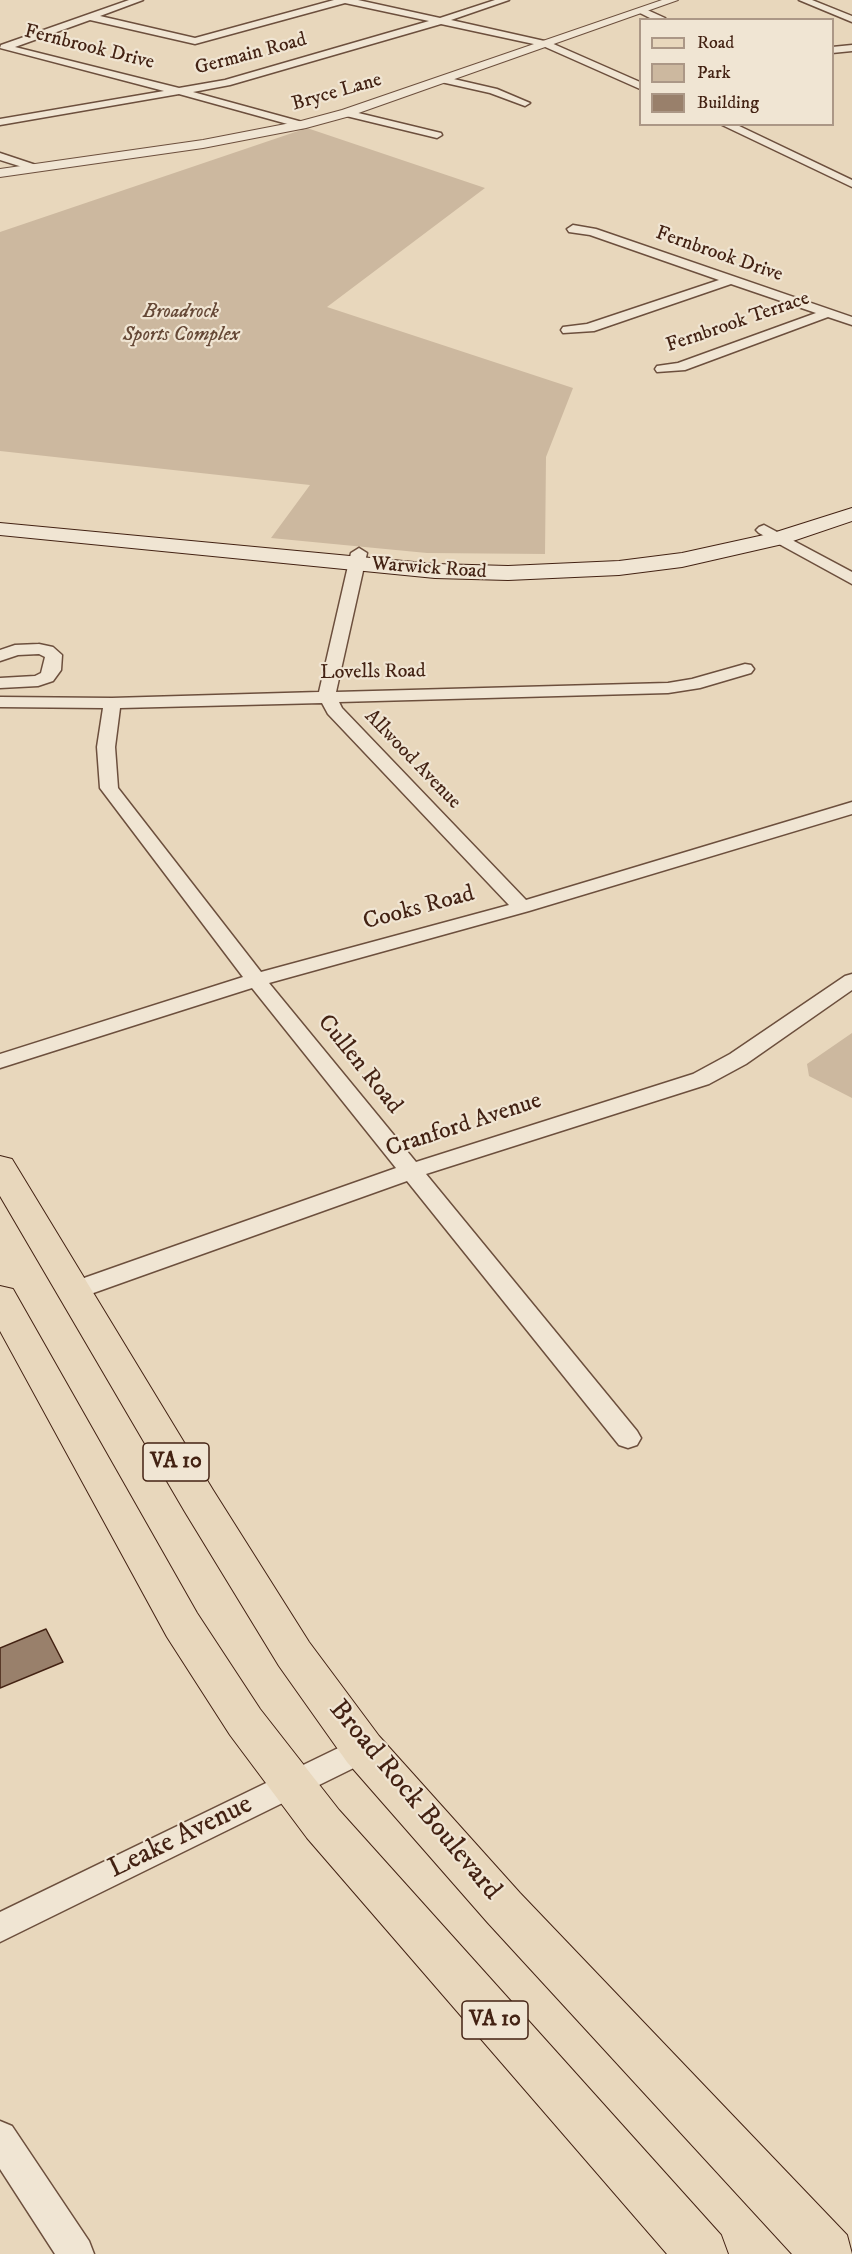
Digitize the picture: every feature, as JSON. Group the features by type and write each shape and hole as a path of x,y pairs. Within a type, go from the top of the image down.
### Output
{"main road":[{"name":"Warwick Road","path":"772,534 852,501"},
{"name":"Warwick Road","path":"0,523 357,558 435,571 508,573 619,568 682,560 852,514"},
{"name":"Warwick Road","path":"0,529 357,558"},
{"name":"Broad Rock Boulevard","path":"0,1167 294,1654 363,1749 504,1908 828,2254"},
{"name":"VA 10","path":"5,1320 182,1625 245,1722 355,1860 702,2254"}],"street":[{"path":"3,48 138,0"},
{"path":"90,17 195,41 345,0 546,44 639,86"},
{"name":"Germain Road","path":"0,122 226,83 440,21 504,0"},
{"name":"Bryce Lane","path":"0,173 203,144 302,125 445,80 673,0"},
{"path":"804,0 852,19"},
{"path":"643,10 658,18"},
{"name":"Fernbrook Drive","path":"3,48 180,91 302,125"},
{"path":"834,50 852,48"},
{"path":"626,80 639,78"},
{"path":"445,80 501,93 525,103"},
{"path":"346,113 437,135"},
{"path":"728,126 852,184"},
{"path":"0,156 32,167"},
{"name":"Fernbrook Drive","path":"573,229 592,232 852,321"},
{"path":"568,330 589,328 730,280"},
{"name":"Fernbrook Terrace","path":"662,369 680,367 828,313"},
{"path":"772,534 852,579"},
{"path":"327,695 357,558"},
{"path":"0,656 15,650 39,649 54,655 52,670 47,677 38,681 0,683"},
{"name":"Lovells Road","path":"0,702 112,703 327,695 668,688 694,684 745,669"},
{"name":"Allwood Avenue","path":"327,695 334,710 522,907"},
{"name":"Cullen Road","path":"112,703 106,747 109,788 256,980 628,1438"},
{"name":"Cooks Road","path":"0,1061 256,980 522,907 852,808"},
{"name":"Cranford Avenue","path":"76,1290 411,1171 711,1074 738,1059 852,980"},
{"name":"Leake Avenue","path":"0,1928 363,1749"},
{"path":"0,2138 76,2254"}],"green space":[{"name":"Broadrock Sports Complex","path":"307,128 485,188 327,307 573,388 546,457 545,554 427,553 271,538 310,485 0,451 0,232"},
{"path":"852,1033 852,1098 809,1076 807,1064"}],"building":[{"path":"46,1629 63,1662 0,1688 0,1648"}]}
